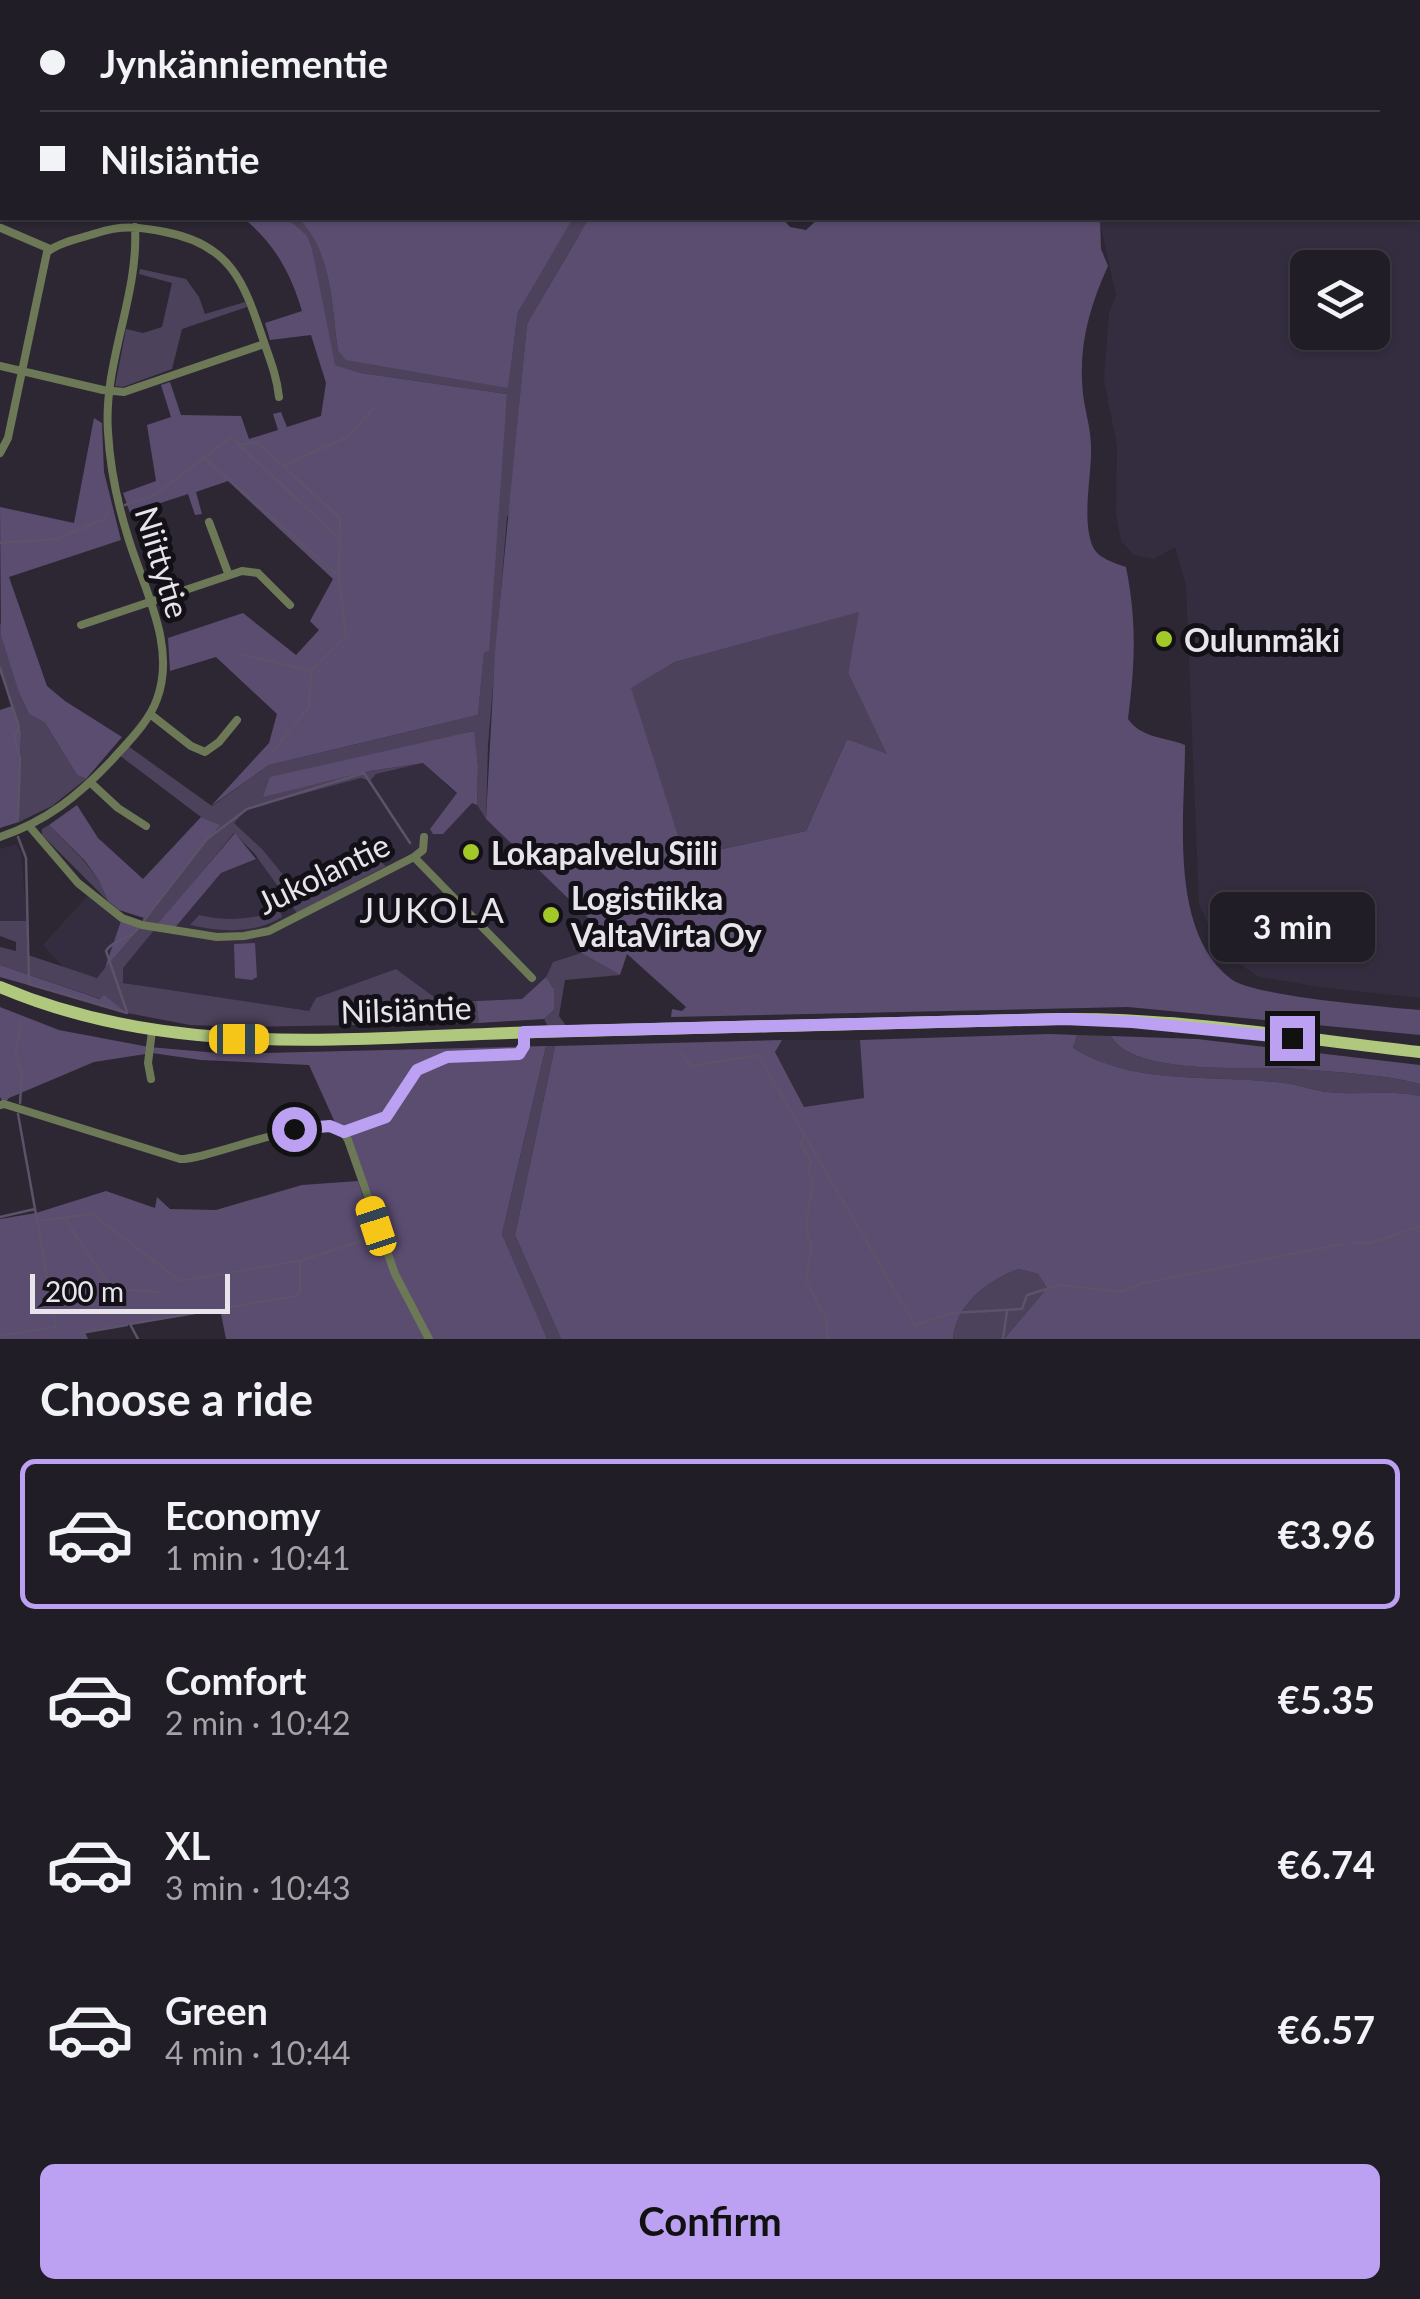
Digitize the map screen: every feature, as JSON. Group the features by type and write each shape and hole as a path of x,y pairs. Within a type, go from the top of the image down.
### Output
{"main road":[{"name":"Nilsiäntie","path":"0,987 77,1016 152,1031 239,1039 1064,1019 1196,1027 1420,1052"}],"street":[{"path":"1,228 50,248"},
{"path":"0,452 8,438 45,256 50,248 111,228 180,234 208,246 226,260 246,289 279,397"},
{"name":"Niittytie","path":"0,837 55,813 91,783 150,714 158,697 163,655 160,631 115,490 107,428 134,262 135,228"},
{"path":"0,366 124,392 264,344"},
{"path":"209,522 228,574"},
{"path":"80,625 228,574 258,573 290,605"},
{"path":"150,714 191,746 205,752 237,720"},
{"path":"91,783 118,808 146,826"},
{"name":"Jukolantie","path":"30,827 78,883 122,918 217,937 269,931 414,857 423,850 424,836"},
{"path":"414,857 532,978"},
{"path":"151,1079 148,1063 152,1031"},
{"path":"1,1102 180,1159 206,1157 294,1129 330,1126 344,1132 386,1117 417,1070 447,1057 519,1054 524,1046 524,1032"},
{"path":"344,1132 395,1274 428,1339"}],"shaded area":[{"path":"245,220 289,220 307,236 335,365 361,373 507,394 489,651 484,652 478,715 269,765 211,806 269,743 277,714 216,657 170,671 168,638 243,613 296,655 319,630 310,621 333,579 228,481 196,492 202,514 195,515 188,494 130,513 123,493 156,481 147,425 171,417 161,385 170,382 181,415 241,416 249,439 278,430 273,414 281,412 287,427 321,416 326,383 311,335 270,340 265,323 302,311 280,260"},
{"path":"289,220 300,220 318,247 328,280 338,351 346,359 508,387 518,312 530,290 442,220 599,220 579,235 527,324 513,473 522,496 507,517 488,746 486,819 477,805 478,767 473,731 264,796 423,763 376,774 370,781 361,778 247,809 234,823 262,849 298,893 306,895 378,860 386,866 297,913 254,853 234,833 123,968 123,983 309,1011 316,998 396,969 441,1002 476,1001 479,1023 190,1025 127,1013 104,996 101,999 0,965 0,947 16,951 16,942 0,936 0,921 27,921 28,955 97,978 219,825 201,817 119,755 128,746 212,806 269,765 478,715 507,394 361,373 334,365 306,236"},
{"path":"300,220 572,220 518,312 508,388 346,360 338,351 324,263"},
{"path":"588,220 784,220 790,227 806,230 817,220 1100,220 1101,249 1108,266 1090,313 1082,360 1091,447 1088,524 1096,551 1126,567 1134,643 1128,719 1146,733 1185,745 1184,870 1197,932 1211,958 1231,979 1265,991 1420,1010 1420,1035 1128,1007 671,1017 672,1009 682,1011 686,1007 627,954 620,975 581,953 603,932 486,819 495,652 527,324","holes":["859,612 848,673 887,754 847,739 806,831 685,857 631,688 675,662"]},
{"path":"1099,220 1420,220 1420,998 1259,977 1227,956 1199,904 1186,586 1175,547 1154,559 1134,555 1121,541 1116,514 1117,446 1104,380 1109,313 1116,295"},
{"path":"140,269 186,279 205,314 245,302 247,307 182,329 172,369 123,387 115,386 126,329 143,333 162,327 172,283 139,274"},
{"path":"94,418 102,423 104,472 121,540 9,577 47,686 122,737 86,779 77,775 45,723 29,714 19,693 1,635 0,507 74,523"},
{"path":"860,611 848,673 888,755 847,739 806,831 685,857 630,688 675,662"},
{"path":"0,622 19,693 29,714 45,723 77,775 86,779 52,806 19,822 21,731 0,673"},
{"path":"12,706 21,731 19,822 0,828 0,710"},
{"path":"474,731 477,805 472,803 443,834 433,834 430,829 457,793 423,763 370,771 263,797 270,777"},
{"name":"JUKOLA","path":"423,763 453,791 477,805 486,819 604,932 581,953 553,962 546,977 522,999 441,1002 395,969 310,1011 262,1007 97,978 64,968 43,945 89,894 122,918 173,929 221,873 256,859 262,849 234,823 247,809 361,778 370,781 376,774"},
{"path":"77,805 98,838 143,879 201,817 220,825 144,918 119,910 108,901 85,861 49,825"},
{"path":"49,825 98,879 108,901 42,835 42,829"},
{"path":"235,833 256,859 221,873 173,930 155,927"},
{"path":"16,844 21,853 27,921 0,921 0,849"},
{"path":"280,911 282,917 272,923 249,929 190,925 199,915 240,919"},
{"path":"122,918 142,925 105,968"},
{"path":"255,943 257,977 235,978 234,944"},
{"path":"581,953 620,975 565,980 559,1016 570,1031 551,1032 544,1019 554,1010 554,989 546,977 553,962"},
{"path":"0,965 100,999 104,995 127,1013 0,977"},
{"path":"546,977 554,989 554,1010 544,1019 479,1023 476,1001 522,999"},
{"path":"0,1007 59,1030 149,1047 229,1054 546,1046 502,1234 547,1339 429,1339 404,1290 345,1133 338,1129 309,1065 201,1060 152,1053 94,1062 9,1098 4,1104 0,1097"},
{"path":"1077,1035 1111,1036 1124,1049 1168,1064 1359,1074 1420,1084 1420,1096 1340,1093 1263,1081 1151,1074 1098,1061 1073,1048"},
{"path":"1077,1035 1073,1048 1098,1061 1151,1074 1263,1081 1340,1093 1420,1096 1420,1339 1004,1339 1047,1288 1038,1274 1019,1269 975,1295 960,1315 953,1339 561,1339 515,1235 555,1046 782,1040 775,1052 804,1107 864,1098 860,1040"},
{"path":"1111,1036 1197,1039 1420,1065 1420,1084 1343,1072 1168,1064 1124,1049"},
{"path":"782,1040 860,1040 864,1098 804,1107 775,1051"},
{"path":"546,1046 555,1046 515,1235 561,1339 547,1339 502,1234"},
{"path":"358,1181 376,1236 426,1339 226,1339 220,1309 85,1332 88,1339 0,1339 0,1219 36,1213 106,1191 155,1208 157,1197 170,1209 216,1210 302,1185"},
{"path":"1019,1269 1038,1274 1047,1288 1004,1339 953,1339 967,1304 996,1280"}],"waterway":[{"path":"125,505 156,494 231,437 239,445 256,442 283,466 347,437 375,407"},
{"path":"239,445 341,540"},
{"path":"204,458 339,576 346,636 311,671 241,654"},
{"path":"284,467 340,518 339,574"},
{"path":"0,543 57,539 104,519 108,510"},
{"path":"0,668 19,727 14,736 20,758 18,818"},
{"path":"273,751 309,707 311,671"},
{"path":"144,920 207,839 247,809 364,773 410,843"},
{"path":"18,837 26,858 29,984 127,1013"},
{"path":"127,1012 106,951 138,929"},
{"path":"20,1103 22,1071 15,1056 21,1023"},
{"path":"680,1052 692,1066 758,1055 915,1325 952,1313 1022,1309 1027,1295 1060,1285 1121,1292 1143,1283 1343,1244"},
{"path":"18,1114 35,1209"},
{"path":"804,1136 801,1144 811,1161 808,1171 813,1179 806,1230 812,1246 806,1281 826,1318 828,1339"},
{"path":"0,1217 35,1209 56,1327 0,1336"},
{"path":"38,1221 92,1214 180,1281 299,1261"},
{"path":"65,1219 112,1289 161,1292"},
{"path":"1353,1243 1371,1243 1420,1226"},
{"path":"138,1339 130,1324 296,1296 300,1291 300,1261 376,1236"},
{"path":"1003,1339 1007,1311"},
{"path":"84,1339 81,1333 127,1325"}],"place":[{"name":"Oulunmäki","path":"1164,639"},
{"name":"Lokapalvelu Siili","path":"471,852"},
{"name":"Logistiikka ValtaVirta Oy","path":"551,915"}],"district":[{"name":"JUKOLA","path":"433,909"}],"route":[{"path":"294,1129 330,1126 344,1132 377,1122 386,1117 417,1070 447,1057 519,1054 524,1046 524,1032 1064,1019 1292,1038"}]}
